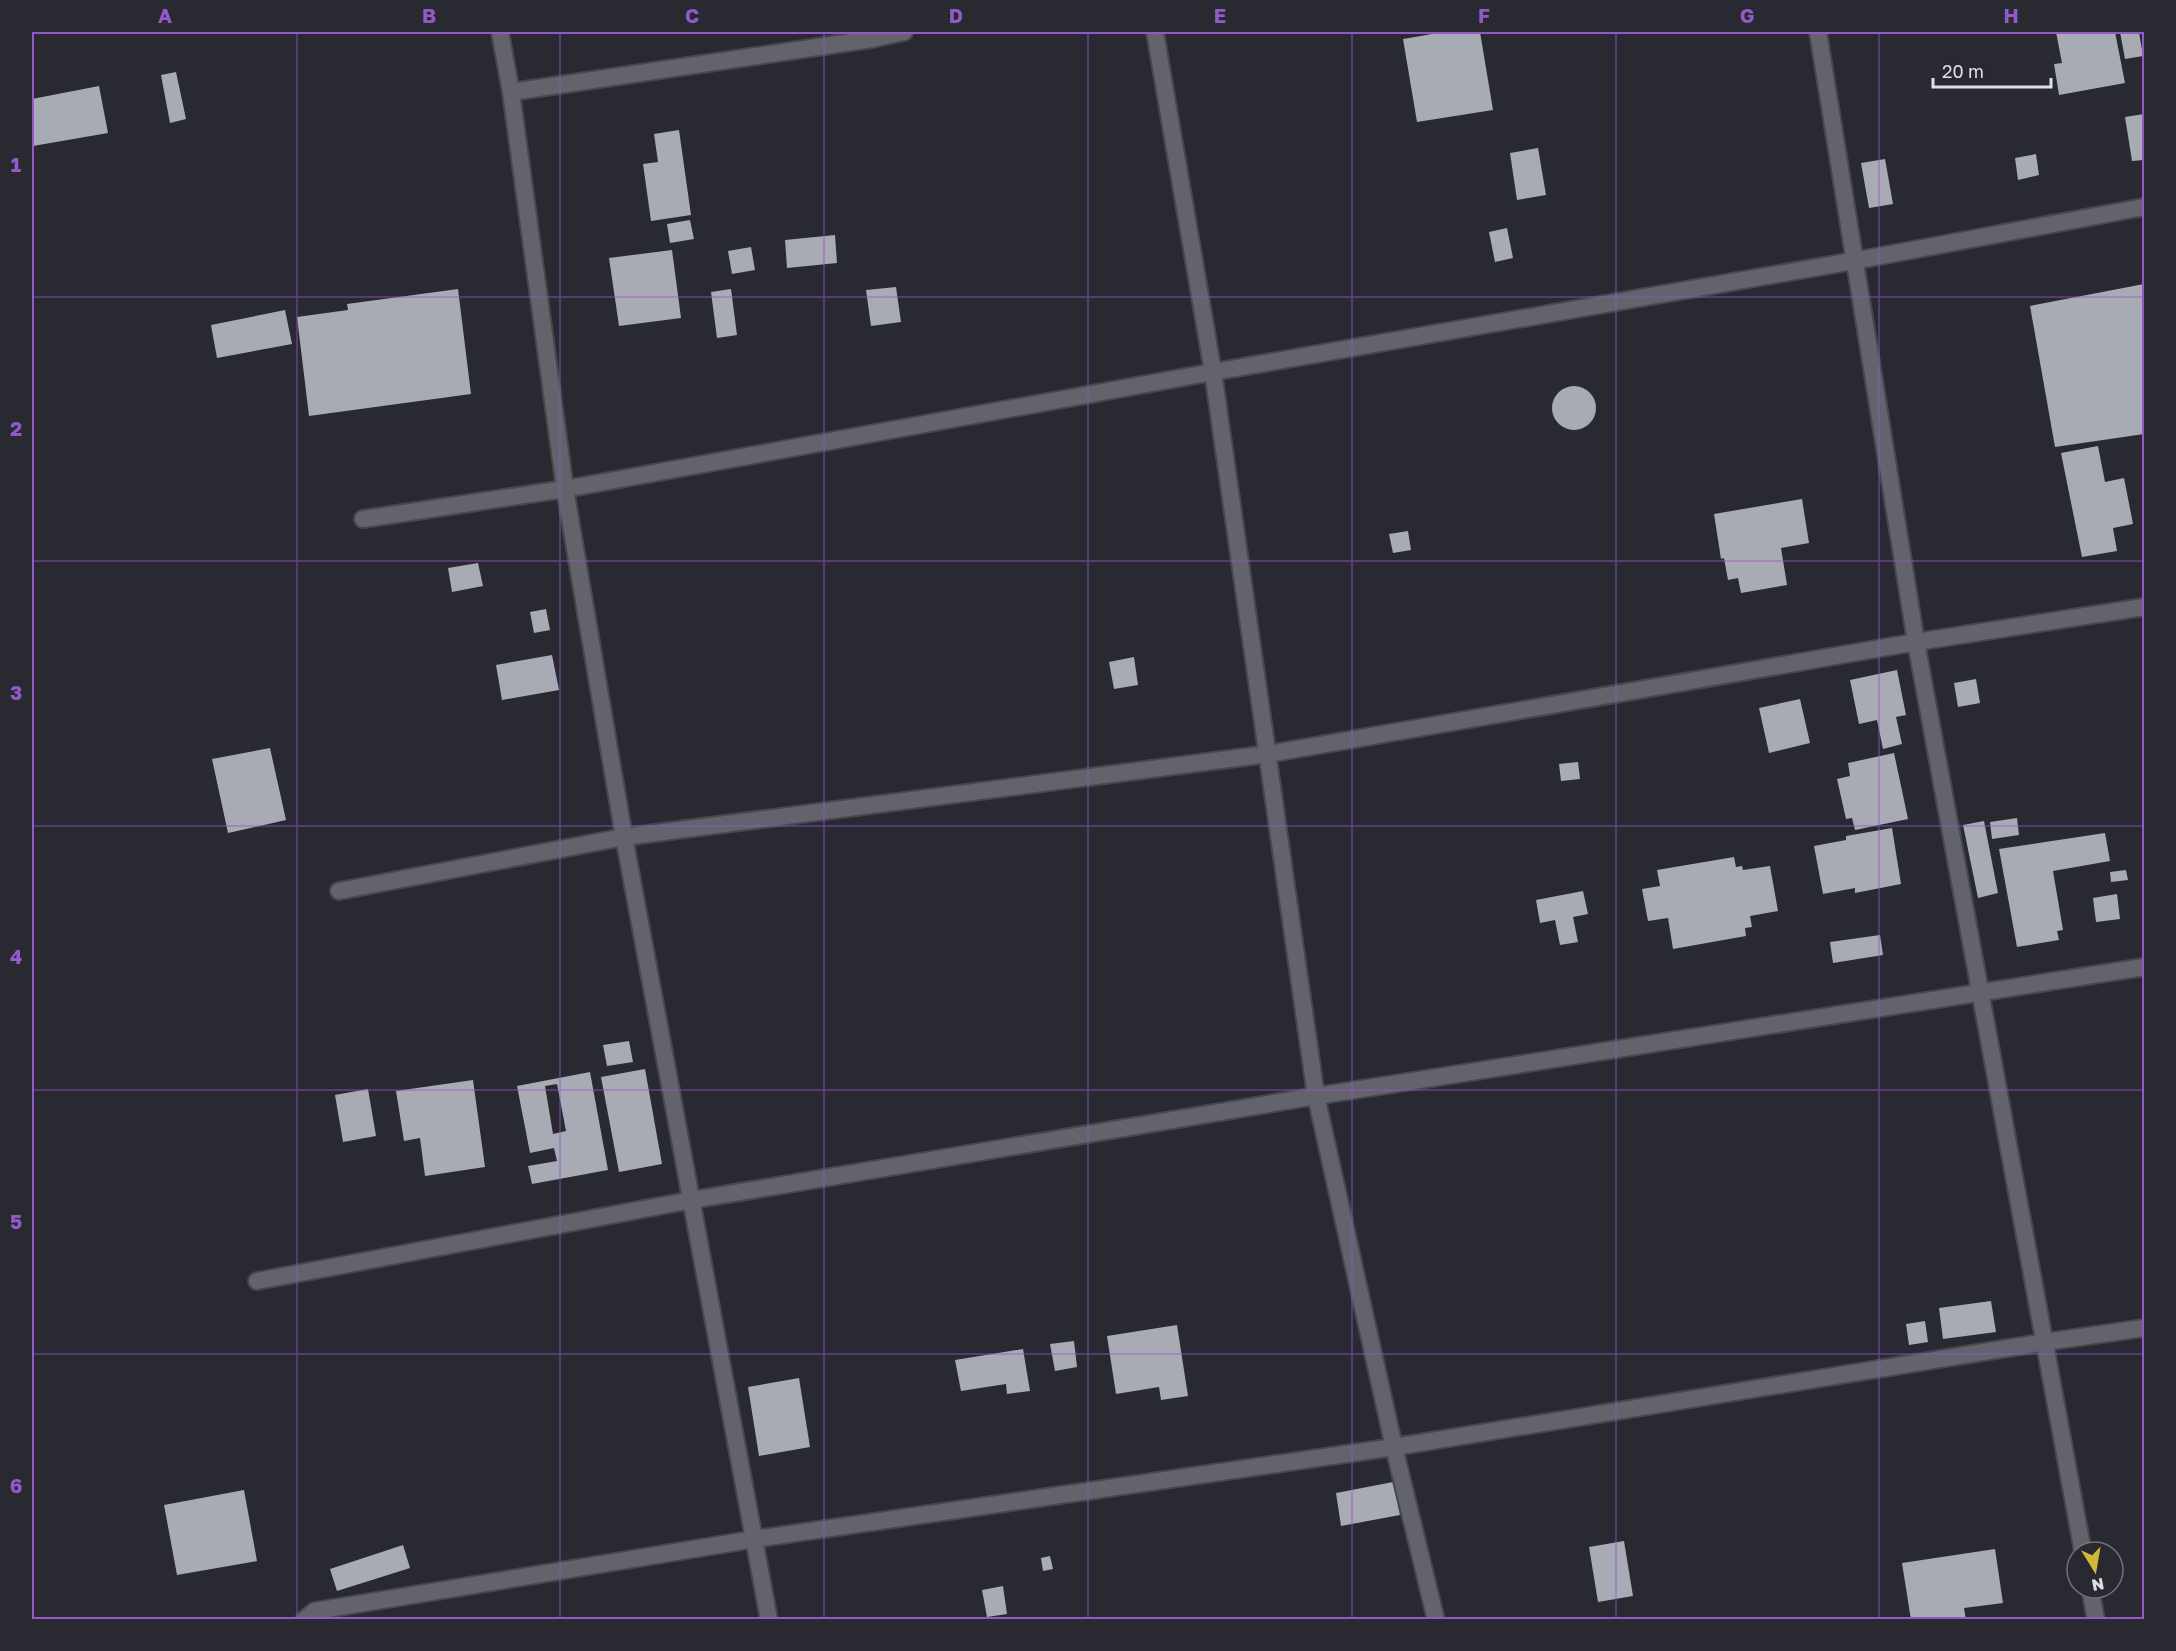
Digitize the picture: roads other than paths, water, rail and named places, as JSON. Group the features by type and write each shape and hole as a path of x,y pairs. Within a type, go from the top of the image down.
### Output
{"street":[{"path":"501,32 565,489 624,837 769,1620"},
{"path":"511,92 872,39 904,32"},
{"path":"1155,32 1213,372 1316,1096 1394,1447 1436,1620"},
{"path":"1818,32 1916,642 2081,1540"},
{"path":"363,519 565,489 1213,372 1853,261 2145,207"},
{"path":"339,891 624,837 1268,754 1916,642 2145,607"},
{"path":"256,1281 692,1200 1316,1096 2145,967"},
{"path":"304,1620 315,1611 755,1539 1394,1447 2045,1342 2145,1328"},
{"path":"2092,1600 2096,1620"}]}
